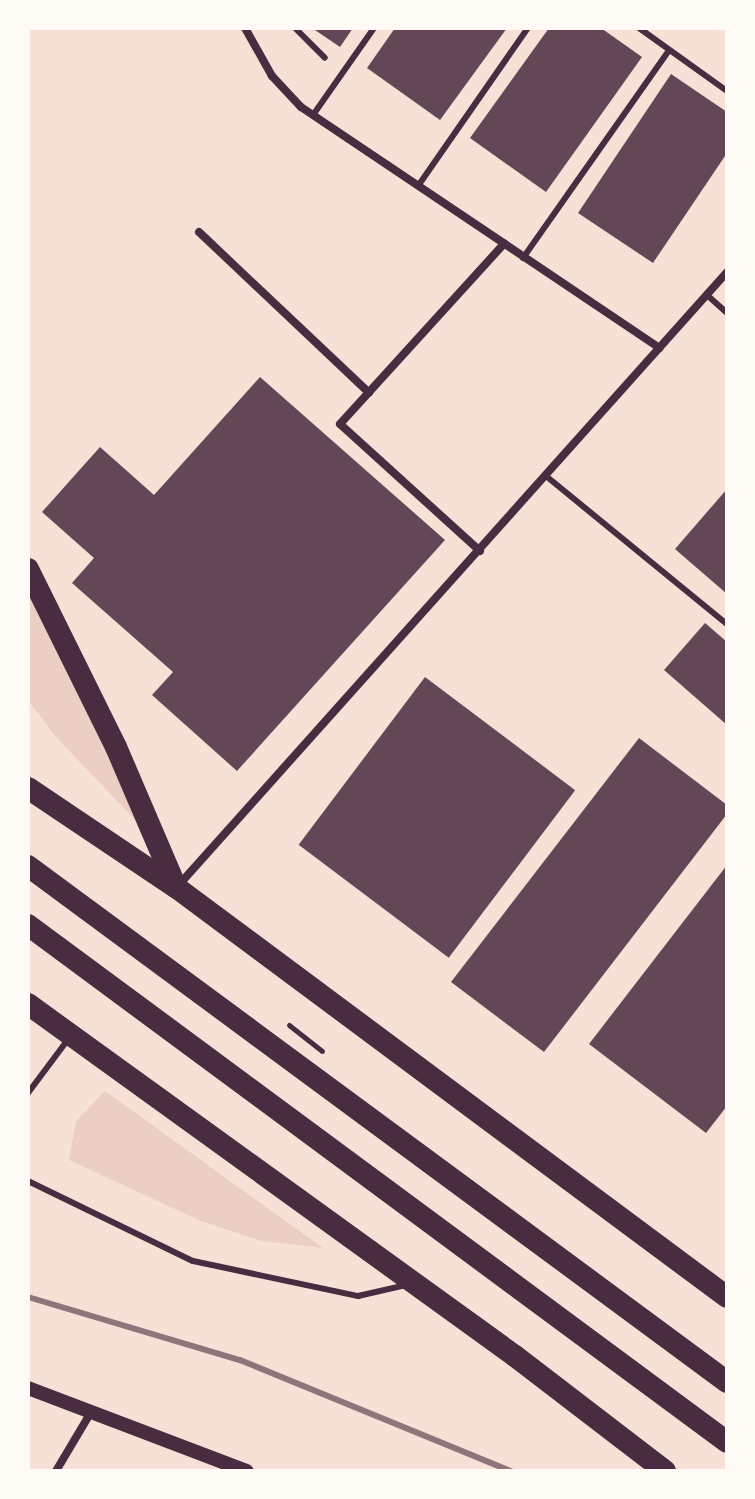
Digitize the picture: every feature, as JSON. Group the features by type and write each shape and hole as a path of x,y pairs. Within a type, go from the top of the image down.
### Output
{"highway":[{"path":"28,569 116,747 177,888"},
{"path":"28,767 38,803"},
{"path":"28,788 38,803 76,818 177,888 727,1297"},
{"path":"28,866 727,1382"},
{"path":"28,925 727,1442"},
{"path":"28,1004 413,1283 665,1471"}],"street":[{"path":"245,28 272,76 313,115 660,348"},
{"path":"199,232 369,393"},
{"path":"480,551 340,424 504,244"},
{"path":"177,888 727,272"},
{"path":"28,1388 247,1471"},
{"path":"56,1471 91,1412"}],"lane":[{"path":"295,28 325,58"},
{"path":"313,115 374,28"},
{"path":"417,187 528,28"},
{"path":"639,28 727,91"},
{"path":"523,258 669,50"},
{"path":"707,295 727,313"},
{"path":"546,476 727,624"},
{"path":"28,1093 70,1035"},
{"path":"28,1181 193,1261 358,1296 413,1283"}],"shaded area":[{"path":"28,577 140,825 56,737 28,700"},
{"path":"105,1091 323,1248 261,1241 201,1221 69,1160 76,1121"}],"building":[{"path":"312,28 353,28 340,47"},
{"path":"395,28 507,28 440,120 367,68"},
{"path":"549,28 601,28 642,57 546,192 470,138"},
{"path":"671,74 727,112 727,153 653,263 578,213"},
{"path":"260,377 445,540 237,771 152,695 173,672 72,583 94,558 42,512 100,447 154,495"},
{"path":"727,489 727,594 675,549"},
{"path":"705,623 727,642 727,725 664,670"},
{"path":"425,677 575,790 449,958 299,845"},
{"path":"639,738 727,805 727,814 544,1052 451,982"},
{"path":"727,865 727,1106 706,1133 589,1044"}],"railway":[{"path":"28,1297 240,1360 511,1471"}]}
